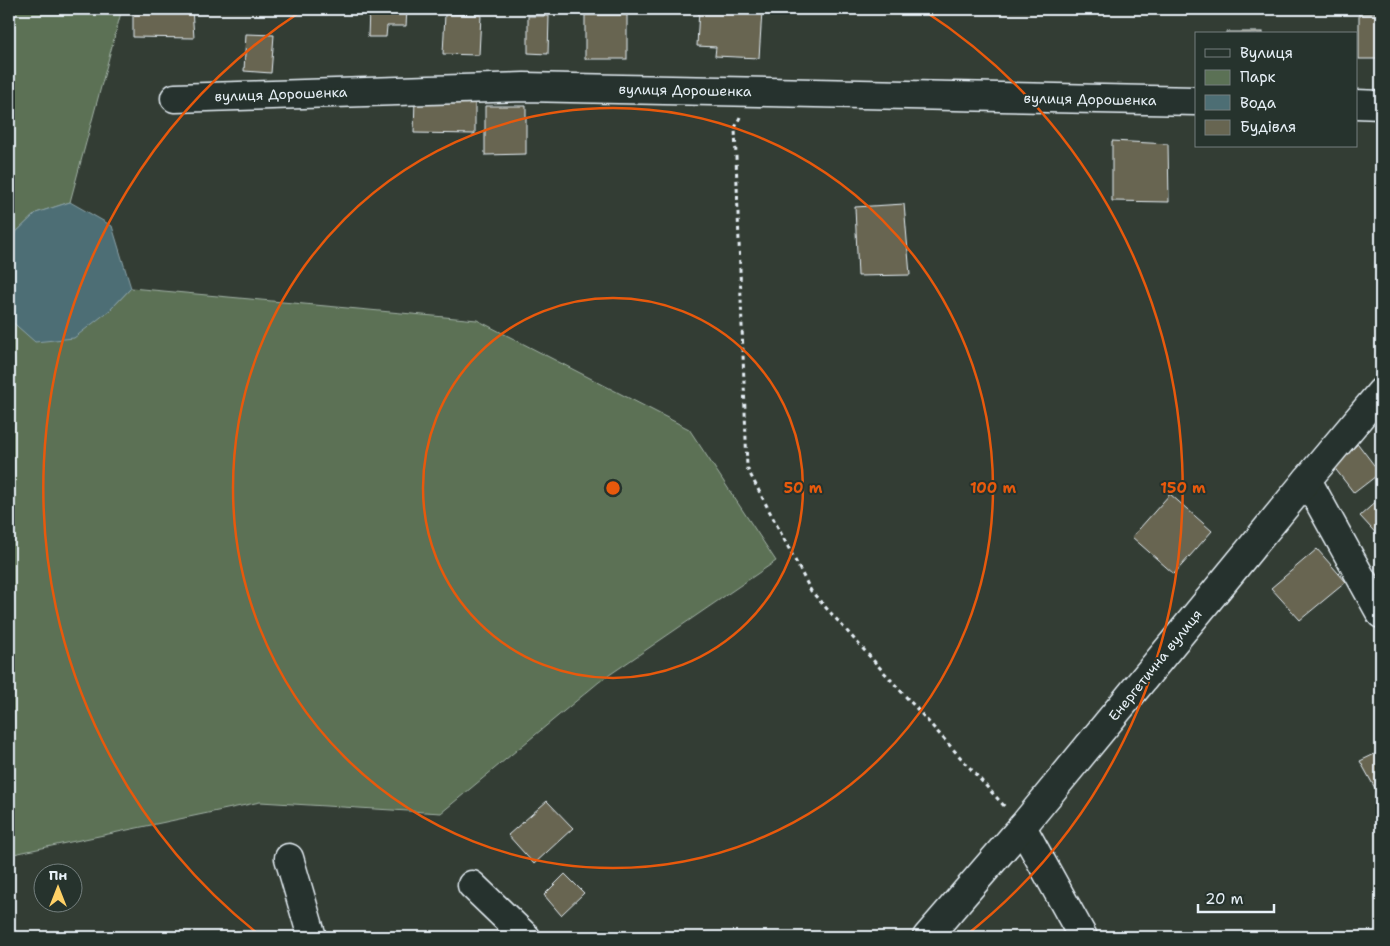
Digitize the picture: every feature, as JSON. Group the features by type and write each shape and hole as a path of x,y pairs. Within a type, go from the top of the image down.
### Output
{"street":[{"name":"вулиця Дорошенка","path":"175,98 524,86 1195,101"},
{"path":"1358,104 1381,105"},
{"name":"Енергетична вулиця","path":"927,937 1022,826 1381,392"},
{"path":"1307,480 1381,614"},
{"path":"1022,826 1083,937"},
{"path":"289,858 312,937"},
{"path":"472,885 526,937"}],"path":[{"path":"752,91 735,128 747,468 811,591 1022,826"}],"green space":[{"path":"9,9 122,9 70,202 36,213 9,239"},
{"path":"131,288 477,320 689,429 776,561 599,682 441,813 260,802 9,855 9,319 35,341 110,310"}],"water":[{"path":"70,202 112,226 131,288 110,310 74,338 35,342 9,319 9,239 36,213"}],"building":[{"path":"133,9 192,9 194,38 133,37"},
{"path":"369,9 418,9 407,10 406,26 387,26 386,37 368,37"},
{"path":"699,9 762,11 759,58 715,56 716,47 697,46"},
{"path":"1359,13 1381,13 1381,59 1359,59"},
{"path":"445,14 481,15 479,55 443,54"},
{"path":"585,15 627,15 627,59 585,59"},
{"path":"528,16 549,16 548,54 528,53"},
{"path":"246,34 274,35 271,73 244,71"},
{"path":"415,98 475,98 475,134 414,133"},
{"path":"485,106 526,106 526,154 485,155"},
{"path":"1112,141 1168,144 1169,202 1112,201"},
{"path":"904,204 910,275 858,276 855,207"},
{"path":"1358,444 1380,473 1354,493 1333,466"},
{"path":"1170,494 1212,531 1174,574 1132,537"},
{"path":"1381,497 1381,539 1360,516"},
{"path":"1317,549 1346,582 1300,620 1271,588"},
{"path":"1381,751 1381,799 1360,761"},
{"path":"547,801 573,828 534,864 508,835"},
{"path":"565,874 584,893 561,915 544,895"}]}
